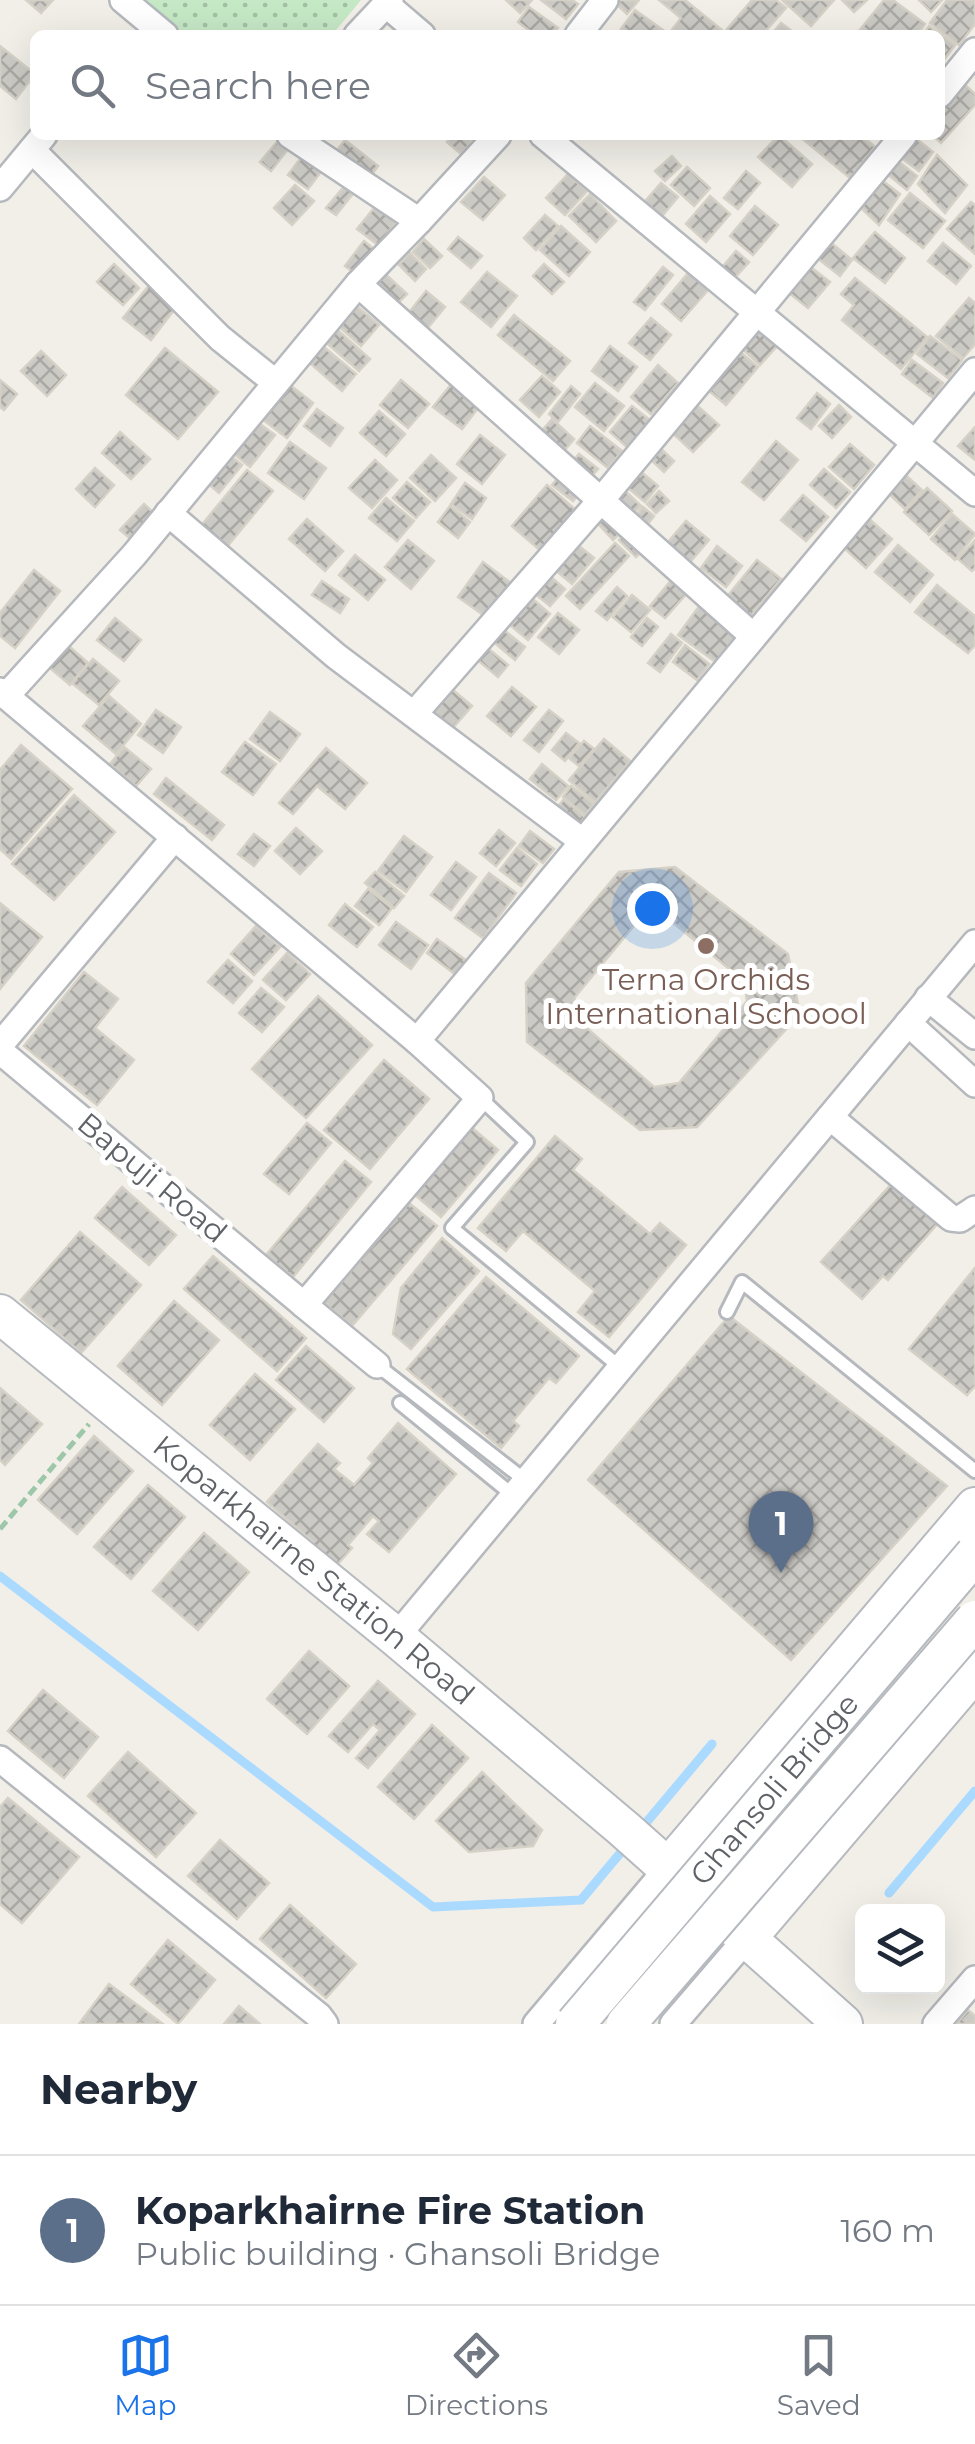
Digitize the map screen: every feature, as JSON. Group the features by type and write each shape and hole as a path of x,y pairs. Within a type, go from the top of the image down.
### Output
{"street":[{"path":"582,30 605,0"},
{"path":"363,30 388,3 417,30"},
{"path":"131,17 156,30"},
{"path":"945,89 971,65"},
{"path":"298,140 419,221"},
{"path":"304,1305 480,1098 3,694 134,555 358,284 493,140"},
{"path":"548,140 975,493"},
{"path":"414,714 602,498 900,140"},
{"path":"0,188 38,142 220,338 276,383"},
{"path":"358,284 753,636"},
{"path":"417,1041 975,371"},
{"path":"168,513 336,656 582,840"},
{"path":"0,1048 175,836"},
{"path":"396,1637 975,943"},
{"path":"928,998 975,1036"},
{"path":"908,1024 975,1084"},
{"name":"Bapuji Road","path":"0,1048 378,1364"},
{"path":"830,1117 950,1218 960,1219 975,1210"},
{"name":"Koparkhairne Station Road","path":"0,1314 396,1637 648,1850 843,2024"},
{"path":"536,2024 648,1850 975,1507"},
{"name":"Ghansoli Bridge","path":"575,2024 975,1554"},
{"name":"Ghansoli Bridge","path":"626,2024 975,1620"},
{"path":"673,2024 975,1671"},
{"path":"0,1759 325,2024"},
{"path":"936,2024 975,1979"}],"lane":[{"path":"480,1098 527,1142 452,1228 621,1368"},
{"path":"727,1312 742,1282 975,1471"},
{"path":"378,1364 520,1488"},
{"path":"400,1403 520,1488"}],"path":[{"path":"0,1529 108,1403"}],"green space":[{"path":"144,0 361,0 336,30 180,30"}],"building":[{"path":"26,0 53,0 41,13"},
{"path":"506,0 532,0 520,13"},
{"path":"541,0 572,0 578,4 566,19"},
{"path":"612,0 639,0 627,14"},
{"path":"659,0 685,0 722,30 672,30 681,18"},
{"path":"752,0 776,0 786,8 766,30 727,29"},
{"path":"782,0 834,0 811,26"},
{"path":"842,0 867,0 854,12"},
{"path":"884,0 893,0 925,24 921,30 860,30"},
{"path":"919,0 942,0 931,12"},
{"path":"947,0 975,0 975,24 959,45 945,30 930,23"},
{"path":"529,7 558,28 528,30 518,22"},
{"path":"635,10 663,30 622,30"},
{"path":"945,38 955,45 945,58"},
{"path":"0,46 30,70 30,81 16,99 0,86"},
{"path":"964,84 975,94 975,105 945,139 945,105"},
{"path":"279,140 292,144 271,171 260,162"},
{"path":"345,140 378,166 368,180 334,154"},
{"path":"449,140 473,140 461,154"},
{"path":"774,140 785,140 812,164 792,187 758,157"},
{"path":"804,140 867,140 875,147 850,178"},
{"path":"912,140 933,152 919,171 900,157"},
{"path":"303,155 323,169 308,189 288,175"},
{"path":"937,155 967,185 945,213 918,184"},
{"path":"672,156 681,166 665,181 655,171"},
{"path":"899,162 917,176 907,190 886,173"},
{"path":"687,167 710,188 694,206 671,185"},
{"path":"746,171 760,183 738,209 724,198"},
{"path":"568,174 587,191 565,215 546,198"},
{"path":"484,177 505,195 483,220 461,202"},
{"path":"879,178 900,194 879,225 859,206"},
{"path":"347,183 356,190 336,215 326,208"},
{"path":"661,183 678,197 658,221 641,206"},
{"path":"295,185 314,201 292,225 274,208"},
{"path":"910,193 945,221 923,248 888,220"},
{"path":"590,194 616,221 596,242 569,216"},
{"path":"710,196 730,214 706,242 686,224"},
{"path":"971,202 975,205 975,254 947,229"},
{"path":"378,203 398,220 378,245 357,229"},
{"path":"755,206 778,225 753,255 730,236"},
{"path":"545,215 558,226 536,250 524,238"},
{"path":"561,226 590,252 569,276 540,250"},
{"path":"875,232 905,258 885,283 853,258"},
{"path":"458,237 482,256 471,268 448,249"},
{"path":"424,239 442,256 430,268 413,252"},
{"path":"364,241 375,250 356,274 345,266"},
{"path":"829,241 852,260 840,276 816,257"},
{"path":"943,243 971,266 956,284 928,261"},
{"path":"736,251 749,262 731,282 719,271"},
{"path":"410,253 426,269 415,281 399,265"},
{"path":"804,262 830,282 808,308 783,288"},
{"path":"114,264 139,288 123,305 97,282"},
{"path":"544,264 564,282 552,294 533,276"},
{"path":"663,267 673,275 645,310 634,302"},
{"path":"381,270 407,294 394,307 368,284"},
{"path":"487,272 517,296 491,327 461,302"},
{"path":"689,272 709,289 681,321 662,304"},
{"path":"855,278 927,337 901,369 842,320 854,305 841,294"},
{"path":"154,279 181,301 151,340 123,318"},
{"path":"426,291 445,307 422,335 403,320"},
{"path":"969,298 975,303 975,344 963,358 936,336"},
{"path":"353,303 379,325 361,346 335,323"},
{"path":"514,315 570,361 553,381 498,335"},
{"path":"651,318 671,335 650,360 629,343"},
{"path":"332,325 370,359 359,371 321,338"},
{"path":"756,327 777,346 760,365 739,346"},
{"path":"930,336 962,360 948,378 917,354"},
{"path":"318,342 356,374 342,391 304,358"},
{"path":"610,346 637,367 618,391 592,371"},
{"path":"733,346 758,367 726,405 701,384"},
{"path":"165,348 218,392 178,439 126,395"},
{"path":"41,351 66,375 47,396 21,371"},
{"path":"912,360 943,383 933,398 902,374"},
{"path":"658,365 678,383 651,414 631,397"},
{"path":"542,376 560,392 539,417 520,400"},
{"path":"457,377 485,399 462,429 433,407"},
{"path":"0,380 17,394 4,410 0,407"},
{"path":"401,380 429,404 408,428 380,405"},
{"path":"285,381 313,403 287,438 258,416"},
{"path":"595,383 624,406 604,431 575,407"},
{"path":"571,386 580,394 558,422 549,414"},
{"path":"817,393 830,404 811,429 797,418"},
{"path":"693,402 719,425 693,452 668,429"},
{"path":"839,405 851,417 832,438 819,426"},
{"path":"632,406 651,421 628,448 610,432"},
{"path":"317,409 343,428 330,446 304,426"},
{"path":"379,411 405,434 386,456 360,433"},
{"path":"252,418 275,435 250,467 228,449"},
{"path":"552,419 574,439 563,452 541,432"},
{"path":"590,426 622,451 608,468 577,443"},
{"path":"975,427 975,460 958,446"},
{"path":"120,432 150,459 131,479 102,453"},
{"path":"480,435 505,455 482,484 457,464"},
{"path":"776,441 798,460 764,500 742,482"},
{"path":"290,442 326,468 304,499 268,473"},
{"path":"850,444 874,465 854,489 829,467"},
{"path":"661,449 674,461 664,472 651,460"},
{"path":"227,453 242,465 219,493 205,481"},
{"path":"579,454 598,469 590,478 571,463"},
{"path":"431,455 456,478 435,501 410,478"},
{"path":"375,460 397,480 372,508 349,488"},
{"path":"634,466 658,486 645,502 621,482"},
{"path":"95,468 114,485 95,507 76,489"},
{"path":"824,469 850,492 836,508 810,485"},
{"path":"247,470 273,491 221,554 195,533"},
{"path":"900,470 922,490 905,509 883,488"},
{"path":"561,474 582,490 573,501 552,485"},
{"path":"407,482 430,502 416,518 393,498"},
{"path":"465,483 486,498 472,519 451,504"},
{"path":"547,485 577,511 542,552 512,526"},
{"path":"621,487 641,506 629,517 609,498"},
{"path":"927,488 952,511 929,535 904,512"},
{"path":"659,491 669,501 656,513 647,504"},
{"path":"803,495 828,517 806,541 781,520"},
{"path":"386,498 414,521 397,541 369,518"},
{"path":"144,504 157,516 133,541 120,530"},
{"path":"604,504 626,528 613,540 591,516"},
{"path":"450,506 470,522 458,538 438,522"},
{"path":"643,507 654,516 645,528 633,519"},
{"path":"952,514 975,534 955,560 931,539"},
{"path":"307,519 343,551 325,571 289,539"},
{"path":"869,519 892,539 866,568 843,547"},
{"path":"686,521 709,540 685,568 662,549"},
{"path":"630,528 648,546 636,557 619,540"},
{"path":"569,538 594,558 572,584 548,564"},
{"path":"408,540 434,561 411,589 385,567"},
{"path":"975,540 975,568 972,571 958,559"},
{"path":"615,543 629,556 580,609 566,596"},
{"path":"898,545 933,575 910,602 875,572"},
{"path":"717,546 742,566 726,587 701,568"},
{"path":"355,555 385,580 368,600 339,575"},
{"path":"757,560 781,579 745,623 721,604"},
{"path":"483,562 511,583 486,617 458,597"},
{"path":"34,570 60,591 15,648 0,636 0,613"},
{"path":"544,571 565,589 550,606 529,589"},
{"path":"673,578 689,591 665,618 650,606"},
{"path":"322,581 349,599 340,613 312,595"},
{"path":"937,585 975,616 975,645 968,653 915,612"},
{"path":"617,587 627,596 607,620 596,611"},
{"path":"527,594 550,614 528,640 505,621"},
{"path":"632,595 650,610 631,632 613,617"},
{"path":"703,601 745,632 720,665 678,635"},
{"path":"558,613 579,630 559,654 538,637"},
{"path":"115,618 141,640 124,661 97,640"},
{"path":"647,618 658,627 642,646 631,637"},
{"path":"499,626 525,647 515,660 489,638"},
{"path":"671,634 682,643 660,672 648,663"},
{"path":"62,640 88,663 70,685 43,662"},
{"path":"484,645 508,665 498,677 474,657"},
{"path":"685,645 709,664 697,680 673,662"},
{"path":"93,659 119,681 99,705 72,683"},
{"path":"448,686 472,706 445,737 422,716"},
{"path":"512,687 536,707 511,736 487,716"},
{"path":"109,696 141,724 116,754 83,726"},
{"path":"156,710 181,727 163,753 138,735"},
{"path":"549,710 563,721 539,752 524,740"},
{"path":"270,712 300,734 280,761 250,739"},
{"path":"566,733 579,743 565,761 552,750"},
{"path":"604,739 630,761 595,802 569,780"},
{"path":"584,741 594,749 579,766 569,758"},
{"path":"245,742 276,764 253,795 222,772"},
{"path":"21,745 72,789 11,859 0,849 0,770"},
{"path":"124,747 151,769 136,786 110,764"},
{"path":"326,748 367,783 345,809 317,786 293,814 279,803"},
{"path":"542,764 568,786 556,800 530,779"},
{"path":"166,778 224,825 212,840 154,794"},
{"path":"571,786 594,804 585,815 563,797"},
{"path":"74,795 115,832 54,900 12,864"},
{"path":"564,799 585,817 573,832 552,814"},
{"path":"296,828 322,851 300,874 275,851"},
{"path":"499,830 515,843 496,866 480,853"},
{"path":"530,831 554,849 543,863 519,846"},
{"path":"254,834 270,846 254,866 238,854"},
{"path":"404,836 432,857 406,892 378,871"},
{"path":"517,848 537,864 521,886 500,870"},
{"path":"456,862 476,877 451,910 431,895"},
{"path":"675,867 788,954 800,1014 697,1127 640,1130 527,1042 526,983 619,872","holes":["660,912 744,981 747,1001 679,1083 654,1087 572,1015 575,997 642,916"]},
{"path":"375,872 404,896 394,908 365,883"},
{"path":"489,873 516,893 483,938 455,918"},
{"path":"368,889 392,908 379,925 355,906"},
{"path":"0,903 42,937 0,989"},
{"path":"345,904 373,927 357,947 329,925"},
{"path":"396,922 428,945 411,969 379,945"},
{"path":"256,926 280,947 254,975 231,954"},
{"path":"437,939 467,961 456,975 427,953"},
{"path":"287,953 310,974 286,1000 263,980"},
{"path":"228,960 252,981 233,1003 208,982"},
{"path":"84,972 118,999 95,1028 134,1060 97,1105 24,1046"},
{"path":"261,988 284,1007 262,1032 239,1013"},
{"path":"318,996 372,1045 306,1118 252,1069"},
{"path":"384,1060 429,1099 370,1169 324,1130"},
{"path":"307,1123 331,1143 289,1194 264,1174"},
{"path":"471,1127 498,1150 441,1217 414,1194"},
{"path":"555,1136 582,1159 573,1170 650,1234 660,1223 686,1245 609,1337 578,1312 595,1291 523,1231 506,1251 478,1228"},
{"path":"345,1161 371,1182 293,1277 266,1255"},
{"path":"894,1181 939,1222 888,1280 883,1276 862,1299 821,1262"},
{"path":"122,1187 176,1235 149,1265 95,1218"},
{"path":"409,1203 437,1226 352,1326 324,1303"},
{"path":"80,1232 141,1285 81,1353 21,1300"},
{"path":"442,1238 479,1271 411,1349 393,1334 401,1288"},
{"path":"213,1256 306,1338 277,1371 184,1289"},
{"path":"975,1268 975,1386 967,1395 909,1349"},
{"path":"486,1277 579,1356 556,1383 549,1378 513,1421 519,1426 501,1448 407,1369"},
{"path":"174,1301 219,1340 162,1405 118,1366"},
{"path":"729,1316 947,1486 791,1660 588,1480"},
{"path":"306,1346 354,1388 324,1422 276,1380"},
{"path":"255,1374 295,1409 250,1460 210,1425"},
{"path":"0,1388 42,1424 5,1465 0,1460"},
{"path":"398,1423 456,1474 389,1552 367,1534 379,1521 373,1516 329,1574 304,1552 313,1542 267,1502 318,1444 340,1463 334,1469 354,1485 373,1463 368,1458"},
{"path":"94,1436 133,1471 77,1534 38,1500"},
{"path":"148,1485 185,1517 131,1579 94,1547"},
{"path":"204,1533 249,1572 198,1630 153,1591"},
{"path":"309,1651 349,1686 307,1734 267,1699"},
{"path":"378,1681 415,1714 368,1768 356,1758 380,1730 373,1724 348,1752 329,1736"},
{"path":"43,1690 98,1737 64,1778 8,1731"},
{"path":"432,1725 468,1758 414,1819 378,1787"},
{"path":"128,1752 196,1813 156,1857 88,1796"},
{"path":"482,1772 542,1830 533,1846 469,1852 436,1821"},
{"path":"8,1798 79,1857 22,1923 0,1904 0,1807"},
{"path":"220,1840 269,1883 237,1919 188,1876"},
{"path":"290,1905 356,1964 326,1998 260,1939"},
{"path":"168,1940 215,1980 178,2024 131,1984"},
{"path":"109,1984 163,2024 79,2024"},
{"path":"239,2006 260,2024 224,2024"},
{"path":"968,2010 975,2016 975,2024 956,2024"}],"waterway":[{"path":"0,1576 433,1907 581,1900 627,1845"},
{"path":"640,1830 712,1744"},
{"path":"889,1893 975,1791"}],"place":[{"name":"Terna Orchids International Schoool","path":"706,946"},
{"name":"Koparkhairne Fire Station","path":"781,1573"}]}
